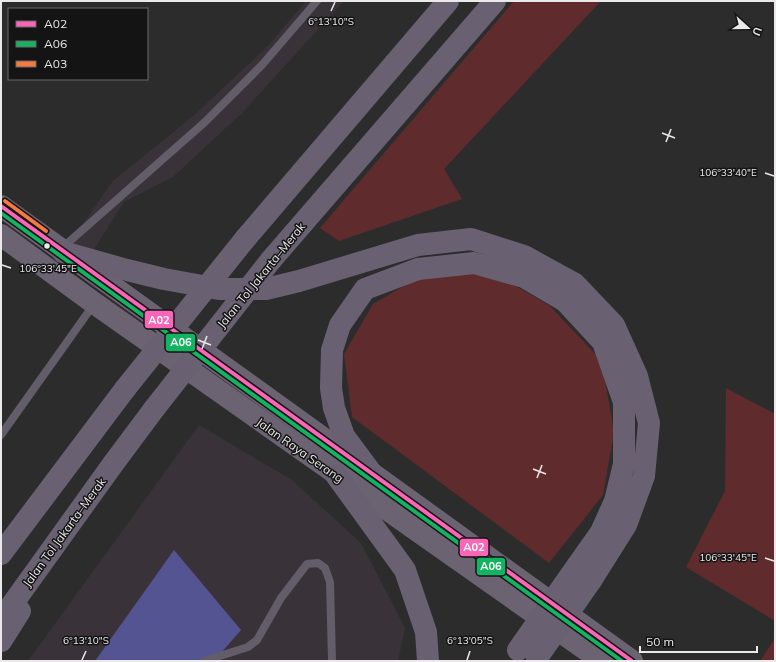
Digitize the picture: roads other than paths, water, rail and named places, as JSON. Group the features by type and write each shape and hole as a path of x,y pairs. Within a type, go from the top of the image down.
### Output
{"highway":[{"path":"1,554 125,389 245,239 448,1"},
{"name":"Jalan Tol Jakarta–Merak","path":"1,620 154,409 271,260 495,1"},
{"name":"Jalan Raya Serang","path":"1,206 632,661"},
{"name":"Jalan Raya Serang","path":"1,234 94,303 336,475 602,661"},
{"path":"28,255 42,236"},
{"path":"62,251 164,279 219,288 266,289 299,281 418,245 471,238 524,256 575,284 614,325 637,376 649,423 644,476 626,525 584,573 525,658"},
{"path":"370,471 344,436 334,408 331,388 332,350 340,325 365,289 418,269 474,263 524,277 565,302 603,342 624,402 624,464 615,501 584,573"},
{"path":"1,641 113,464"},
{"path":"336,475 405,570 426,632 428,661"}],"lane":[{"path":"62,251 205,122 262,65 317,1"},
{"path":"1,434 94,303"},
{"path":"204,661 248,647 257,640 281,598 307,564 318,563 325,568 330,582 332,661"}]}
